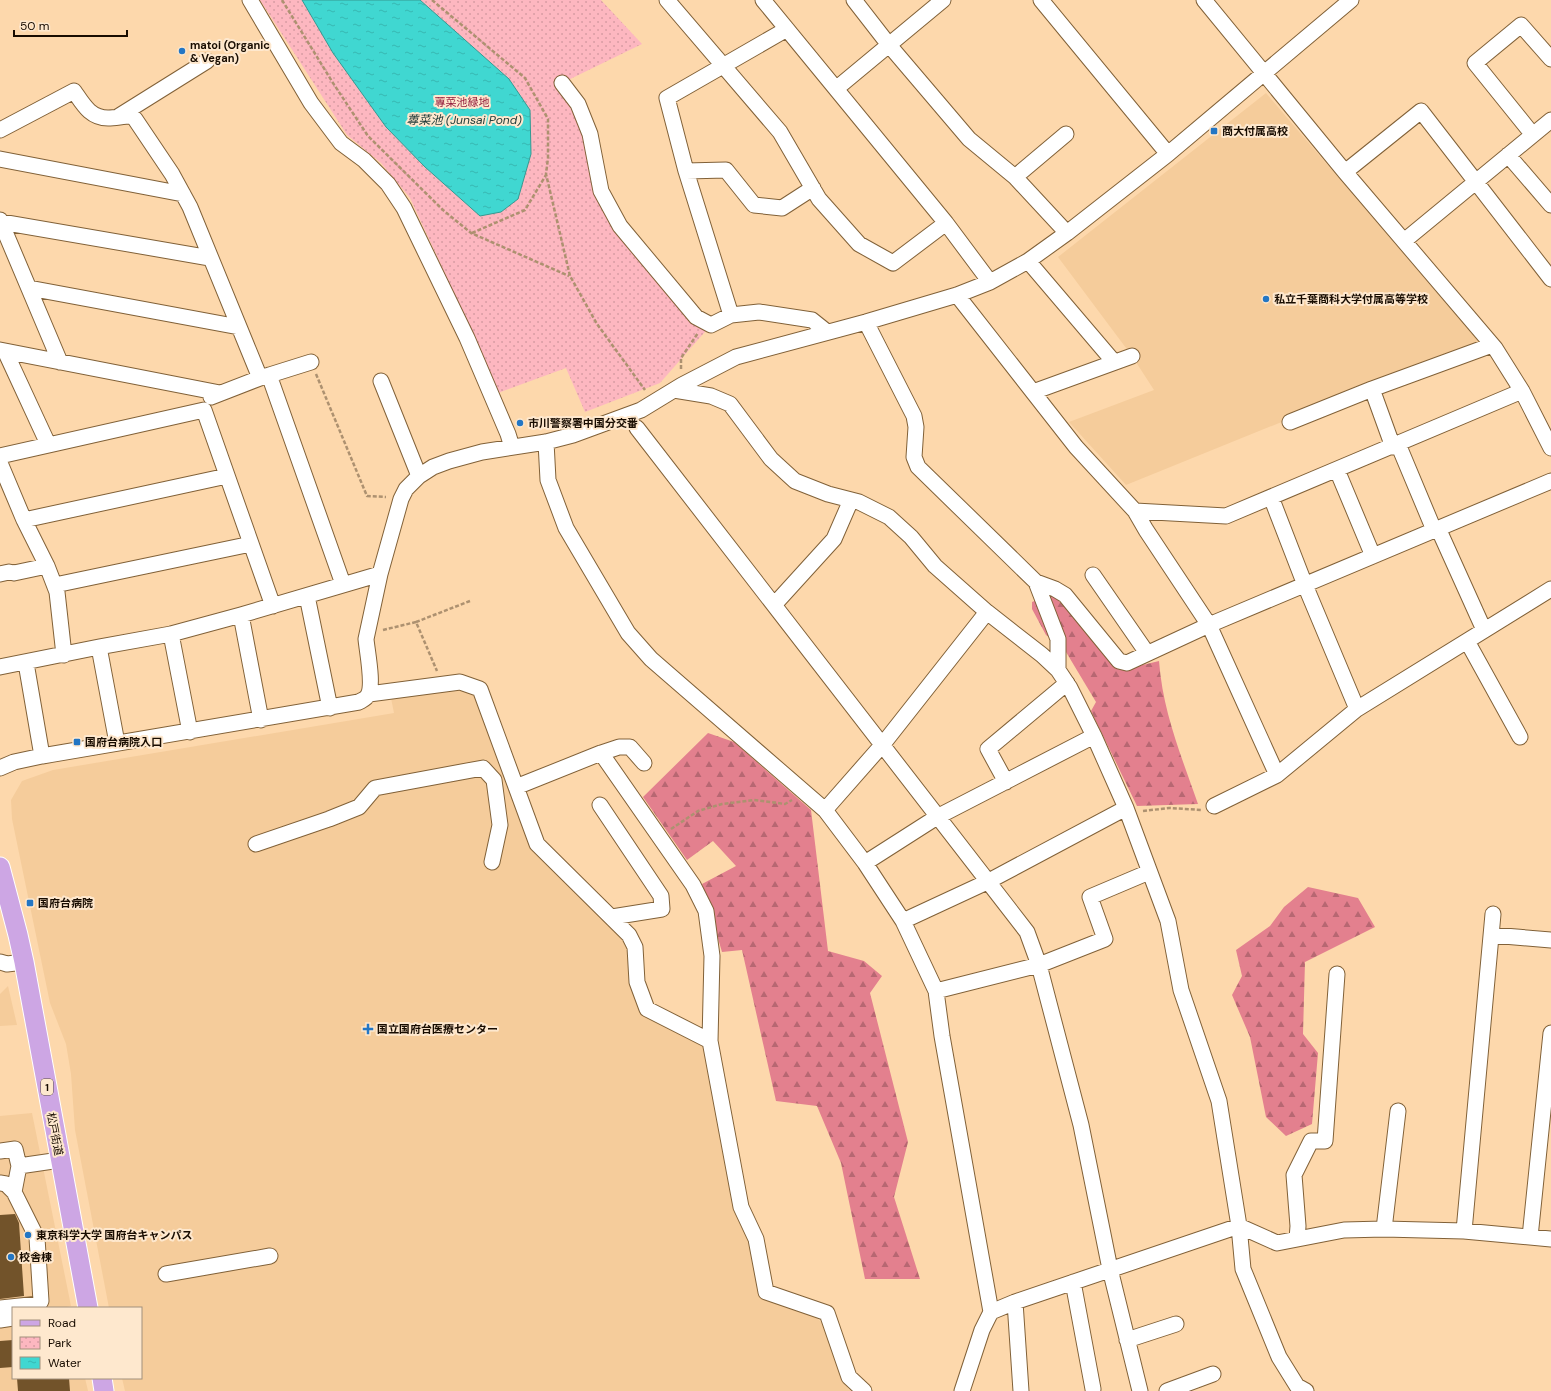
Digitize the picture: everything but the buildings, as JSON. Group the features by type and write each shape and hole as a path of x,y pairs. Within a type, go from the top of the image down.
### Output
{"main road":[{"name":"松戸街道","path":"0,868 24,962 88,1307"},
{"path":"102,1379 104,1391"}],"street":[{"path":"250,0 311,103 341,143 364,160 388,184 404,208 467,338 508,434 512,447"},
{"path":"668,0 724,64 780,132 819,199 859,244 893,263 946,223"},
{"path":"763,0 837,88 946,223 990,282"},
{"path":"854,0 889,45 969,139 1014,177 1067,233"},
{"path":"837,88 943,0"},
{"path":"1041,0 1168,154"},
{"path":"1204,0 1345,172 1492,345 1522,391 1550,444"},
{"path":"0,768 14,762 42,756 261,720 359,702 366,698 369,694 371,683 367,654 368,630 380,574 401,499 406,489 419,476 433,467 449,461 512,447 546,442 573,435 629,416 736,357 866,322 957,295 990,282 1028,261 1067,233 1168,154 1351,0"},
{"path":"1533,135 1475,62 1521,25 1551,59"},
{"path":"731,315 686,171 667,98 787,29"},
{"path":"119,116 207,61"},
{"path":"562,83 578,104 590,134 601,191 620,226 696,317 711,325 731,315 758,312 812,320 827,332"},
{"path":"0,130 74,91 88,111 99,117 108,118 131,116 135,119 172,174 190,207 239,327 264,376 343,584"},
{"path":"1345,172 1421,111 1551,279"},
{"path":"1404,241 1551,120"},
{"path":"1014,177 1066,134"},
{"path":"1508,155 1551,206"},
{"path":"0,159 182,194"},
{"path":"686,171 726,170 754,205 782,208 813,188"},
{"path":"1,221 210,258"},
{"path":"1,221 60,362"},
{"path":"1028,261 1114,362"},
{"path":"29,288 239,327"},
{"path":"957,295 1076,447 1135,511 1209,625 1276,775"},
{"path":"866,322 914,416 916,427 914,457 918,467 1036,582 1055,589 1065,595 1119,661 1127,663 1209,625 1551,481"},
{"path":"1290,422 1372,389 1492,345"},
{"path":"2,349 60,362 220,393"},
{"path":"2,349 48,444"},
{"path":"1033,392 1132,356"},
{"path":"273,606 227,476 202,411 205,399 264,376 311,362"},
{"path":"381,381 419,476"},
{"path":"678,388 711,396 730,404 771,459 795,482 828,494 859,502 889,517 911,537 935,566 987,612 1042,655 1058,670 1067,683 1094,736 1127,810 1168,921 1181,990 1218,1101 1239,1226 1243,1268 1279,1356 1297,1386 1306,1391"},
{"path":"1372,389 1395,445 1484,630"},
{"path":"1135,511 1226,516 1522,391"},
{"path":"0,456 48,444 202,411"},
{"path":"637,428 1027,932 1038,965 1081,1125 1110,1269 1140,1391"},
{"path":"546,442 548,480 566,528 628,633 651,659 825,810 865,863 903,921 936,991 991,1312 982,1330 962,1391"},
{"path":"0,463 24,520 55,585 64,655"},
{"path":"1337,470 1373,556"},
{"path":"24,520 227,476"},
{"path":"1271,497 1305,585 1358,708"},
{"path":"774,605 834,538 851,500"},
{"path":"55,585 251,544"},
{"path":"0,574 9,572 14,574 47,566"},
{"path":"0,668 171,634 273,606 380,574"},
{"path":"1094,575 1147,653"},
{"path":"1036,582 1058,639 1058,670"},
{"path":"1214,806 1276,775 1358,708 1551,589"},
{"path":"307,596 330,708"},
{"path":"825,810 882,744 987,612"},
{"path":"241,615 261,720"},
{"path":"171,634 190,732"},
{"path":"1467,641 1520,737"},
{"path":"100,647 116,744"},
{"path":"26,662 42,756"},
{"path":"369,694 460,682 480,689 536,844 629,935 635,947 637,982 647,1009 710,1041"},
{"path":"1006,782 988,749 1067,683"},
{"path":"865,863 938,817 1094,736"},
{"path":"516,787 619,747 630,747 644,763"},
{"path":"601,753 692,885 706,911 712,956 710,1041 741,1207 756,1239 766,1292 827,1313 848,1377 864,1391"},
{"path":"256,844 359,807 375,788 483,768 494,780 500,826 492,862"},
{"path":"600,805 660,896 662,909 612,917"},
{"path":"903,921 988,882 1127,810"},
{"path":"936,991 1038,965 1105,939 1090,897 1149,872"},
{"path":"1464,1231 1493,914"},
{"path":"1492,935 1551,940"},
{"path":"0,962 7,964 24,962"},
{"path":"1297,1239 1298,1226 1294,1176 1311,1140 1325,1140 1337,974"},
{"path":"1530,1237 1551,1033"},
{"path":"1384,1228 1398,1111"},
{"path":"0,1151 15,1149 19,1166 14,1192"},
{"path":"19,1166 60,1160"},
{"path":"0,1183 6,1184 14,1192 37,1238 41,1302 39,1304 0,1308"},
{"path":"991,1312 1015,1302 1110,1269 1239,1226 1277,1243 1344,1230 1384,1228 1464,1231 1551,1239"},
{"path":"166,1274 270,1256"},
{"path":"1073,1282 1093,1389"},
{"path":"1015,1302 1021,1391"},
{"path":"0,1320 12,1318"},
{"path":"1127,1340 1176,1324"},
{"path":"1167,1391 1213,1374"}],"path":[{"path":"282,0 333,83 368,136 443,210 471,233 570,276"},
{"path":"432,0 525,78 548,119 548,158 546,174 570,276 597,324 654,402"},
{"path":"471,233 525,210 546,174"},
{"path":"678,388 681,358 698,333 711,325"},
{"path":"311,362 367,496 401,499"},
{"path":"368,630 378,631 416,622 470,601"},
{"path":"416,622 443,684"},
{"path":"659,836 698,811 722,804 754,800 785,804 805,792"},
{"path":"1127,810 1169,808 1203,810 1214,806"}],"shaded area":[{"name":"私立千葉商科大学付属高等学校","path":"1266,93 1479,342 1126,485 1069,422 1154,390 1132,356 1058,257"},
{"name":"国立国府台医療センター","path":"455,687 469,690 479,699 533,847 624,937 630,950 640,1007 706,1043 755,1247 764,1299 813,1314 826,1327 848,1389 851,1391 125,1391 122,1379 142,1379 142,1307 109,1307 75,1130 71,1074 66,1044 50,1003 12,819 11,800 22,781 53,770 394,713 391,698"},
{"path":"8,986 17,1025 0,1026 0,994"},
{"name":"東京科学大学 国府台キャンパス","path":"32,1113 71,1306 12,1307 12,1309 0,1315 0,1116"},
{"path":"12,1321 12,1379 85,1379 88,1391 0,1391 0,1322"}],"green space":[{"name":"蓴菜池緑地","path":"260,0 601,0 642,44 562,83 578,104 601,191 696,317 711,325 660,383 585,412 566,368 498,393 471,330 410,198 381,163 347,135"},
{"path":"1052,594 1126,669 1159,661 1164,698 1179,751 1198,804 1137,806 1091,711 1096,702 1063,647 1046,635 1032,609 1032,602"},
{"path":"708,733 734,742 811,810 828,951 864,961 882,976 870,993 908,1142 894,1197 920,1279 865,1279 841,1163 817,1106 776,1101 742,950 722,952 702,884 736,866 713,841 687,860 643,797"},
{"path":"1308,887 1358,898 1375,927 1305,962 1303,1034 1318,1053 1312,1124 1286,1136 1266,1117 1250,1037 1232,995 1242,976 1236,950 1270,926 1284,907"}],"water":[{"name":"蓴菜池 (Junsai Pond)","path":"302,0 420,0 509,79 530,110 531,154 518,199 501,212 480,216 425,167 386,127 333,53"}],"place":[{"name":"matoi (Organic & Vegan)","path":"182,51"},
{"name":"商大付属高校","path":"1214,131"},
{"name":"私立千葉商科大学付属高等学校","path":"1266,299"},
{"name":"市川警察署中国分交番","path":"520,423"},
{"name":"国府台病院入口","path":"77,742"},
{"name":"国府台病院","path":"30,903"},
{"name":"国立国府台医療センター","path":"368,1029"},
{"name":"東京科学大学 国府台キャンパス","path":"28,1235"},
{"name":"校舎棟","path":"11,1257"}]}
